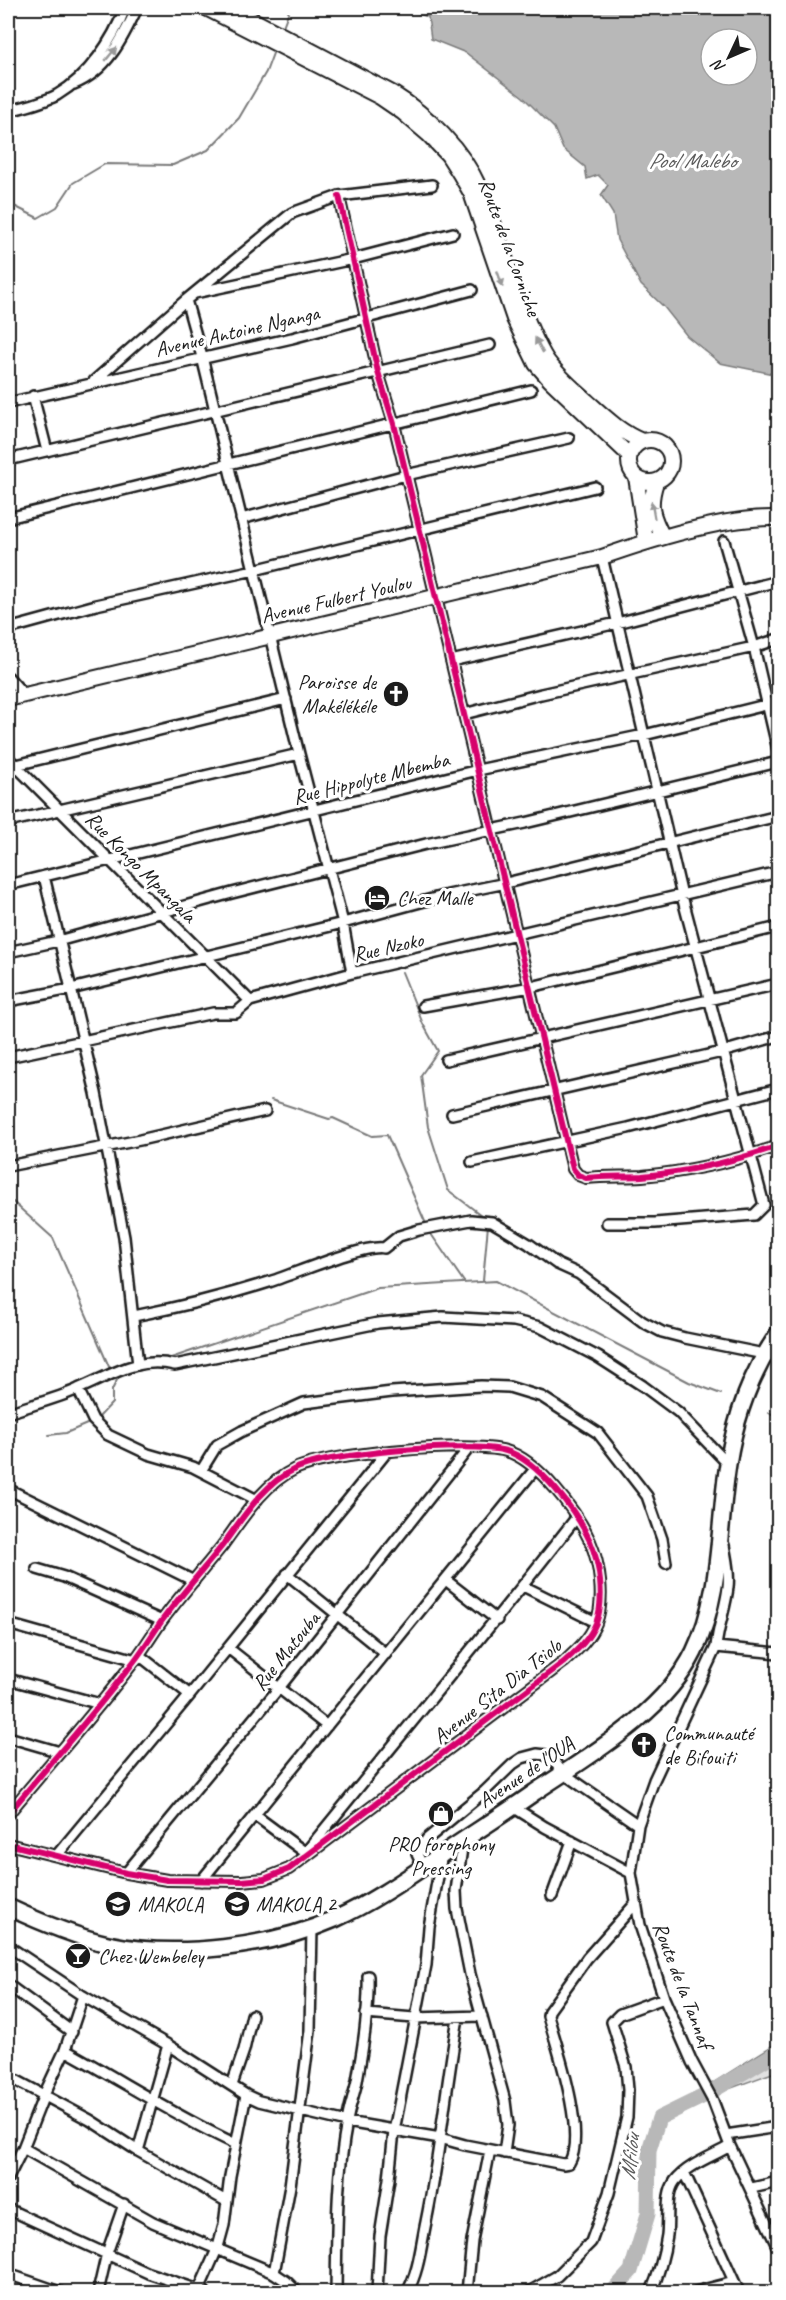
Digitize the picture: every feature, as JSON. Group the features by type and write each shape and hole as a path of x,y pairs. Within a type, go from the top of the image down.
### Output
{"main road":[{"name":"Route de la Corniche","path":"206,8 414,106 454,147 480,189 525,316 546,358 563,379 605,418 623,433 642,441"},
{"name":"Route de la Corniche","path":"230,8 380,97 402,112 448,155 471,193 514,319 536,364 630,455"},
{"path":"636,477 649,483 662,479 671,468 671,454 668,448 656,440 642,441 632,449 630,455 629,467 636,477 646,541"},
{"path":"656,482 651,496 651,509 663,537"},
{"name":"Avenue Fulbert Youlou","path":"8,699 602,557 663,537 734,521 764,517 778,518"},
{"name":"Avenue de l'OUA","path":"8,1907 82,1937 143,1949 231,1947 312,1928 369,1902 513,1808 638,1719 655,1704 683,1671 702,1635 714,1584 728,1464 742,1406 764,1354 778,1334"},
{"name":"Avenue de l'OUA","path":"8,1918 41,1922"}],"street":[{"path":"8,111 55,96 69,86 106,45 125,8"},
{"path":"69,86 87,79 109,57 118,45 137,8"},
{"path":"93,382 190,297 292,213 339,196 432,186"},
{"path":"339,196 378,372 394,424 573,1169 586,1179 677,1172 752,1155 778,1146"},
{"path":"190,297 453,233"},
{"name":"Avenue Antoine Nganga","path":"8,403 367,320 472,290"},
{"path":"190,297 241,519 343,923 352,973"},
{"path":"8,460 490,345"},
{"path":"8,518 531,390"},
{"path":"33,396 47,451"},
{"path":"241,519 406,475 569,438"},
{"path":"8,629 96,605 420,531 595,487"},
{"path":"724,541 754,647 778,750"},
{"path":"602,557 682,896 764,1205 754,1215 655,1223 607,1223"},
{"path":"451,661 617,623 778,580"},
{"path":"464,714 541,694 754,647 778,639"},
{"path":"8,677 24,695"},
{"path":"10,764 286,699"},
{"name":"Rue Hippolyte Mbemba","path":"8,885 478,771 644,735 778,702"},
{"path":"8,822 299,754"},
{"path":"8,952 58,941 160,912 329,869 778,762"},
{"name":"Rue Kongo Mpangala","path":"10,764 110,860 250,1001"},
{"path":"8,1001 71,990 343,923 442,896 506,883 778,816"},
{"name":"Rue Nzoko","path":"8,1057 213,1013 236,1013 250,1001 352,973 778,872"},
{"path":"44,876 107,1146 128,1256 138,1365"},
{"path":"423,1006 531,987 618,965 696,949 778,927"},
{"path":"446,1060 778,984"},
{"path":"452,1114 722,1052 778,1036"},
{"path":"472,1162 628,1128 778,1089"},
{"path":"8,1166 140,1140 265,1111"},
{"path":"134,1316 190,1304 268,1282 344,1256 378,1247 384,1248 399,1236 471,1220 492,1222 520,1238 557,1264 579,1274 643,1322 662,1332 764,1354"},
{"path":"8,1413 78,1389 112,1372 160,1361 176,1365 387,1322 443,1317 514,1321 540,1327 598,1357 643,1386 678,1412 728,1464"},
{"path":"201,1471 217,1445 304,1403 392,1392 481,1386 509,1387 542,1397 598,1433 647,1496 662,1539 666,1563"},
{"path":"78,1389 93,1420 108,1435 148,1454 194,1467 257,1500"},
{"name":"Avenue Sita Dia Tsiolo","path":"8,1814 100,1704 257,1500 283,1476 310,1463 386,1453 469,1448 506,1451 518,1456 536,1469 565,1501 590,1542 600,1591 596,1622 584,1644 564,1662 289,1869 264,1879 166,1880 126,1873 8,1844"},
{"name":"Rue Matouba","path":"126,1873 279,1688 469,1448"},
{"path":"57,1855 386,1453"},
{"path":"201,1881 536,1469"},
{"path":"8,1489 194,1581"},
{"path":"289,1869 306,1853 445,1680 497,1620 576,1518"},
{"name":"Route de la Tannaf","path":"721,1533 729,1585 718,1627 716,1647 654,1780 638,1825 631,1873 640,1925 664,1998 713,2102 730,2146 776,2235 778,2248"},
{"path":"37,1569 64,1577 162,1621"},
{"path":"287,1574 386,1654"},
{"path":"447,1581 497,1620"},
{"path":"523,1586 596,1622"},
{"path":"8,1623 137,1657 190,1695"},
{"path":"716,1647 778,1653"},
{"path":"228,1648 327,1726"},
{"path":"8,1679 100,1704"},
{"path":"8,1737 60,1752"},
{"path":"423,1867 417,1854 427,1839 484,1792 513,1764 522,1758 537,1754 546,1755 554,1760 563,1773 638,1825"},
{"path":"513,1808 631,1873"},
{"path":"256,1816 306,1853"},
{"path":"463,1841 456,1891 457,1909 470,1974 505,2102 508,2125 504,2153"},
{"path":"552,1896 572,1841"},
{"path":"377,2292 380,2236 394,2131 426,1965 429,1927 442,1854"},
{"path":"8,1946 83,1996 168,2045 246,2095 277,2107 563,2164 568,2163 573,2156 573,2124 563,2062 548,2016 549,2011 587,1958 636,1903"},
{"path":"274,2273 290,2186 310,2030 312,1928"},
{"path":"336,2292 338,2213 346,2122 357,2082 366,2014 368,1976"},
{"path":"8,1985 72,2032"},
{"path":"8,2178 65,2050 83,1996"},
{"path":"529,2292 557,2276 591,2242 609,2193 627,2117 628,2099 626,2067 612,2022 620,2014 664,1998"},
{"path":"366,2014 414,2018 482,2016"},
{"path":"232,2085 244,2050 252,2015"},
{"path":"407,2292 414,2275 435,2184 458,2018"},
{"path":"138,2151 168,2045"},
{"path":"65,2050 196,2125 236,2144"},
{"path":"8,2076 90,2120 138,2151 226,2201"},
{"path":"8,2209 147,2273 201,2292 224,2225 226,2201 246,2095"},
{"path":"726,2135 778,2127"},
{"path":"651,2292 661,2269 667,2235 669,2194 675,2181 684,2172 730,2146"},
{"path":"23,2148 153,2222 218,2247 274,2273 297,2292"},
{"path":"467,2292 472,2241 490,2150"},
{"path":"684,2172 739,2292"},
{"path":"752,2188 778,2182"},
{"path":"98,2292 106,2253 124,2204"},
{"path":"8,2274 60,2292"},
{"path":"695,2292 734,2282"}],"shaded area":[{"path":"778,2042 778,2071 715,2094 711,2084"}],"water":[{"name":"Pool Malebo","path":"378,8 778,8 778,375 720,363 687,336 664,307 641,285 617,240 613,214 601,195 608,185 598,175 587,179 585,167 563,149 554,128 523,97 466,53 431,39 428,17 411,11 391,13"}],"waterway":[{"path":"282,29 290,8"},
{"path":"8,203 38,218 57,207 73,183 105,164 173,165 208,150 239,118 266,72 275,48"},
{"path":"402,972 423,1024 438,1051 421,1075 428,1127 448,1190 485,1218"},
{"path":"271,1100 329,1119 333,1118 372,1136 387,1135 426,1224"},
{"path":"8,1201 13,1202 53,1238 110,1369"},
{"path":"483,1281 488,1225"},
{"path":"431,1234 464,1282"},
{"path":"171,1358 378,1288 496,1281 689,1382 721,1394"},
{"path":"99,1417 112,1403 112,1390 120,1374"},
{"path":"769,1413 778,1416"},
{"path":"49,1435 66,1433 87,1424"},
{"name":"Mfilou","path":"612,2292 631,2271 648,2214 649,2150 659,2118 704,2096 778,2052"}],"cycle path":[{"path":"339,196 378,372 394,424 573,1169 578,1175 586,1178 642,1176 711,1165 778,1146"},
{"path":"8,1814 120,1680 168,1612 254,1503 273,1484 295,1469 337,1458 399,1450 462,1447 506,1451 531,1465 555,1488 576,1516 590,1541 599,1571 601,1593 596,1623 582,1645 564,1662 289,1869 264,1879 242,1881 167,1880 126,1873 8,1844"}],"place":[{"name":"Paroisse de Makélékéle","path":"396,694"},
{"name":"Chez Malle","path":"377,898"},
{"name":"Communauté de Bifouiti","path":"644,1745"},
{"name":"PRO forophony Pressing","path":"441,1814"},
{"name":"MAKOLA","path":"118,1904"},
{"name":"MAKOLA 2","path":"237,1904"},
{"name":"Chez Wembeley","path":"78,1956"}]}
